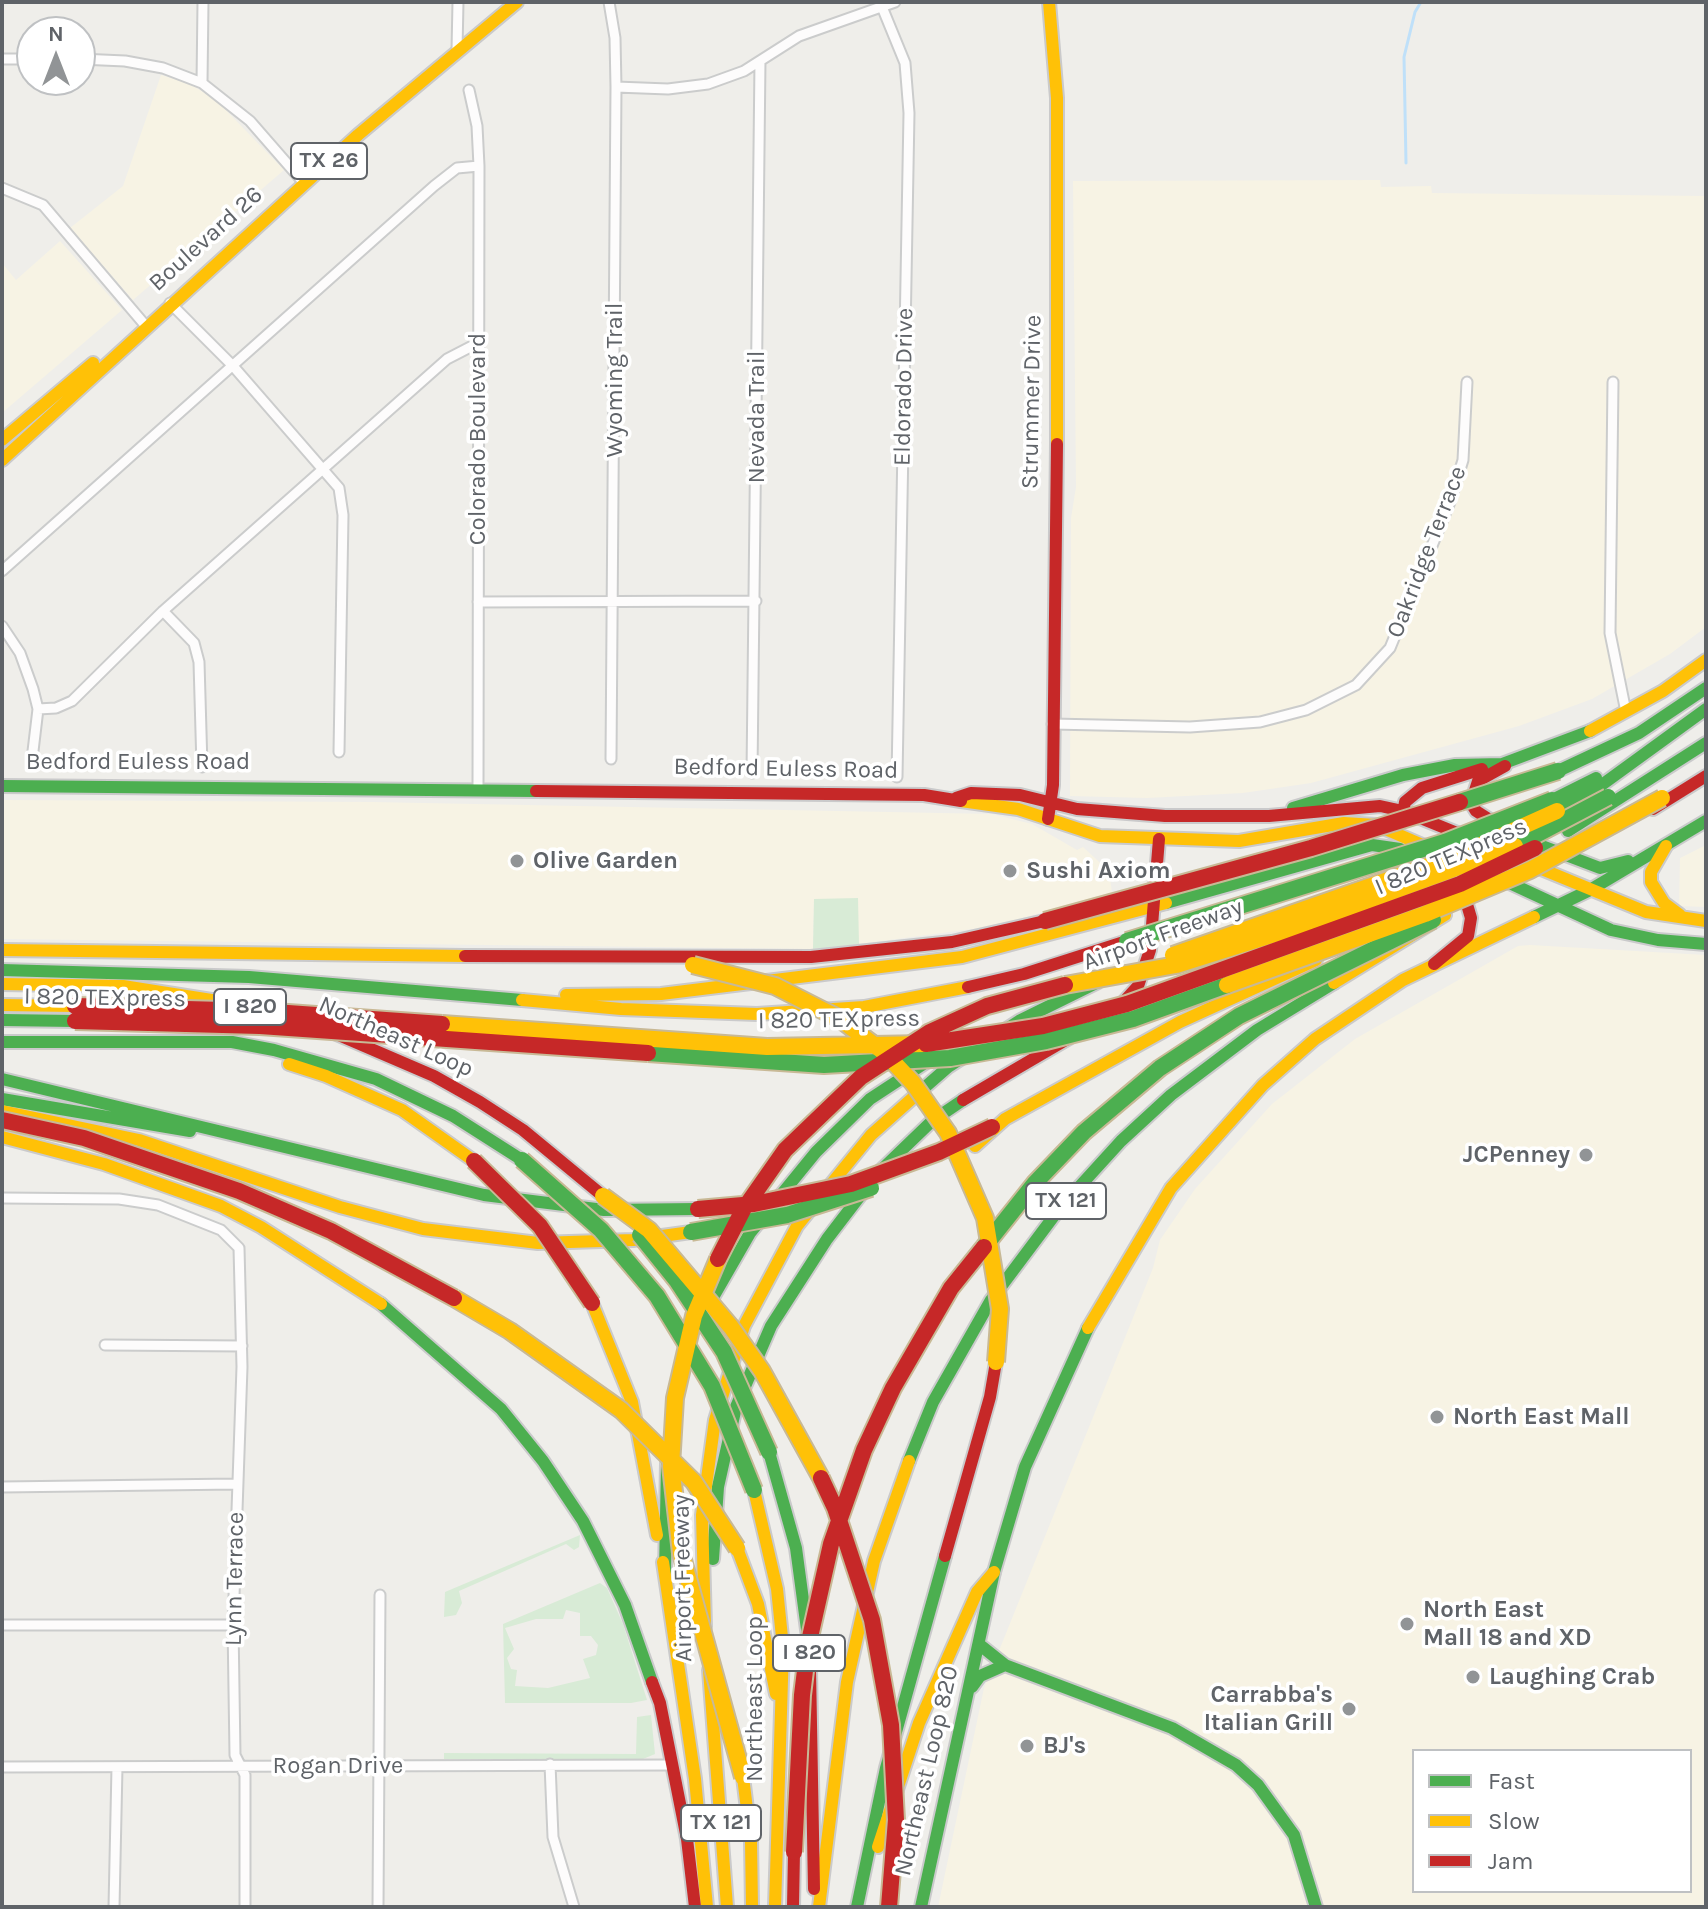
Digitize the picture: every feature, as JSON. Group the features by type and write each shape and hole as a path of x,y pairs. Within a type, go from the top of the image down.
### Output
{"main road":[{"name":"Boulevard 26","path":"2,460 145,325 304,183 517,2"},
{"name":"Strummer Drive","path":"1049,2 1057,98 1050,812"},
{"name":"Boulevard 26","path":"2,440 81,372 145,325"},
{"path":"1401,833 1405,802 1422,788 1582,735 1663,691 1706,660"},
{"path":"2,950 656,959 811,957 968,939 1311,848 1558,771 1639,733 1706,688"},
{"path":"2,970 249,977 680,1013 811,1012 864,1007 972,987 1554,806 1620,768 1706,709"},
{"path":"752,1907 751,1841 743,1777 681,1553 671,1466 675,1398 694,1316 708,1279 743,1210 785,1150 861,1077 930,1032 987,1006 1039,990 1147,971 1233,948 1489,857 1531,839 1608,797 1630,794 1706,743"},
{"path":"1519,758 1478,781 1471,803 1476,811 1509,832 1577,862 1600,868 1619,865 1668,844"},
{"path":"1269,816 1414,772 1455,765 1502,764"},
{"path":"793,1907 802,1695 808,1646 831,1544 860,1462 893,1388 951,1288 1035,1183 1084,1132 1160,1068 1239,1016 1419,928 1475,894 1594,838 1706,773"},
{"name":"TX 121","path":"817,1907 847,1682 874,1561 890,1507 933,1402 983,1313 1060,1208 1121,1141 1171,1095 1257,1030 1445,915 1607,837 1706,773"},
{"name":"Bedford Euless Road","path":"2,786 478,788 956,798 971,793 1002,793 1050,812"},
{"name":"I 820 TEXpress","path":"2,1020 75,1013 260,1011 767,1047 876,1047 944,1042 1089,1015 1256,960 1460,884 1568,831 1630,794"},
{"name":"Airport Freeway","path":"727,1907 705,1620 702,1515 715,1420 744,1326 768,1275 797,1226 871,1135 948,1067 1019,1021 1125,969 1457,856 1554,806"},
{"path":"1050,812 1269,816 1368,807 1403,811 1646,912 1698,921"},
{"path":"1050,812 1100,836 1159,839 1268,838 1344,823 1376,825 1401,833 1551,904 1634,937 1706,944"},
{"path":"705,1620 711,1610 714,1524 725,1443 749,1372 803,1273 876,1175 932,1121 994,1079 1107,1017 1126,1002 1138,986 1150,950 1159,839 1165,816"},
{"path":"1316,1907 1294,1835 1258,1785 1236,1765 1172,1728 1005,1665 980,1645 994,1572 1025,1467 1060,1384 1100,1305 1171,1188 1263,1085 1315,1039 1370,1001 1551,904 1590,890 1706,821"},
{"path":"1668,844 1651,872 1654,892 1672,910 1698,921"},
{"path":"514,1001 532,994 661,994 895,968 1041,938 1372,845 1400,849 1466,901 1471,918 1468,936 1434,964"},
{"name":"I 820 TEXpress","path":"2,1005 75,1013 769,1062 824,1065 935,1059 1031,1044 1133,1019 1475,894"},
{"path":"2,1079 484,1195 604,1210 698,1209 754,1204 851,1184 939,1152 992,1127 1180,1022 1310,963 1445,915"},
{"path":"656,959 725,971 797,996 862,1035 886,1054 913,1083 948,1133 985,1218 998,1286 996,1362 990,1397 886,1768 857,1907"},
{"name":"Northeast Loop","path":"2,984 123,986 243,1006 305,1022 434,1076 523,1130 603,1196"},
{"path":"665,1572 665,1483 677,1398 703,1315 750,1233 816,1152 870,1099 965,1038 1019,1021"},
{"name":"Northeast Loop","path":"2,1042 232,1042 328,1063 376,1079 453,1116 522,1160 601,1230 657,1296 712,1386 754,1490 777,1589 783,1647 775,1907"},
{"path":"232,1042 365,1092 402,1110 474,1161 540,1226 592,1303 632,1402 665,1572 697,1795 707,1907"},
{"path":"2,1099 160,1127 257,1139"},
{"path":"2,1111 126,1136 409,1225 480,1238 538,1243 621,1241 775,1218 839,1200 975,1146 992,1127"},
{"path":"2,1120 110,1146 239,1191 331,1231 422,1279 510,1331 621,1410 694,1482 737,1548 758,1604 782,1727"},
{"path":"2,1137 117,1168 221,1206 261,1227 376,1300 501,1409 543,1461 602,1553 648,1667 673,1765 695,1907"},
{"path":"603,1196 649,1230 731,1327 762,1371 809,1451 835,1508 872,1620 891,1725 896,1820 889,1907"},
{"name":"I 820","path":"603,1196 644,1240 701,1315 740,1382 769,1452 796,1548 807,1619 817,1907"},
{"path":"864,1907 881,1838 919,1723 977,1592 994,1572"},
{"name":"Northeast Loop 820","path":"921,1907 980,1645"},
{"path":"970,1691 980,1676 1005,1665"}],"street":[{"path":"202,83 203,2"},
{"path":"457,50 458,2"},
{"name":"Wyoming Trail","path":"609,2 615,38 616,87 611,759"},
{"path":"616,87 668,89 708,84 744,71 799,36 881,4 895,2"},
{"name":"Eldorado Drive","path":"881,4 905,63 909,113 897,777"},
{"path":"96,60 163,68 202,83 250,121 304,183"},
{"name":"Nevada Trail","path":"752,773 760,61"},
{"name":"Colorado Boulevard","path":"469,90 477,126 479,166 478,788"},
{"path":"2,571 434,186 457,168 479,166"},
{"path":"2,188 43,205 145,325"},
{"path":"170,303 233,366 339,488 343,515 339,752"},
{"path":"38,709 56,708 72,701 163,611 447,359 478,343"},
{"name":"Oakridge Terrace","path":"1052,724 1190,727 1260,722 1306,710 1356,685 1390,648 1450,502 1463,460 1467,382"},
{"path":"1613,382 1610,633 1626,712"},
{"path":"478,602 756,601"},
{"path":"163,611 194,643 199,662 202,767"},
{"path":"2,626 20,653 38,709 33,751"},
{"name":"Lynn Terrace","path":"2,1198 119,1199 158,1205 221,1230 239,1248 242,1346 233,1625 235,1755 245,1775 245,1907"},
{"path":"105,1345 242,1346"},
{"path":"2,1487 236,1484"},
{"path":"378,1907 380,1595"},
{"path":"2,1625 233,1625"},
{"path":"550,1764 553,1837 574,1907"},
{"name":"Rogan Drive","path":"2,1767 673,1765"},
{"path":"114,1907 117,1767"}],"shaded area":[{"path":"161,75 190,84 216,100 284,170 133,300 70,228 123,186"},
{"path":"1380,180 1381,187 1431,186 1432,193 1706,196 1706,627 1670,654 1592,699 1519,726 1311,783 1243,793 1147,798 1070,796 1071,518 1076,487 1073,181"},
{"path":"60,241 122,310 2,413 2,263 16,280"},
{"path":"2,800 372,802 992,814 1032,824 1077,850 1083,847 1109,871 1112,892 995,926 859,944 814,899 813,949 2,939"},
{"path":"1706,845 1706,907 1679,906 1680,858"},
{"name":"North East Mall","path":"1518,946 1706,955 1706,1907 938,1907 984,1688 1153,1268 1160,1240 1195,1189 1272,1104 1355,1039"}],"green space":[{"path":"858,898 859,944 813,949 814,899"},
{"path":"580,1535 579,1547 574,1550 566,1544 459,1591 462,1603 456,1615 444,1617 445,1592"},
{"path":"600,1583 607,1588 623,1624 647,1700 631,1703 505,1703 503,1624","holes":["566,1610 580,1613 580,1636 591,1636 598,1645 596,1655 583,1659 590,1678 548,1688 515,1686 517,1670 511,1669 507,1658 514,1649 505,1628 536,1619 563,1619"]},
{"path":"651,1715 655,1754 643,1759 444,1759 444,1753 636,1754 637,1717"}],"waterway":[{"path":"1406,163 1404,57 1415,12 1421,2"}],"traffic: fast":[{"path":"1558,771 1639,733 1706,688"},
{"path":"1557,811 1592,792 1706,709"},
{"path":"1293,808 1403,775 1455,765 1502,764 1590,731"},
{"path":"1568,831 1706,743"},
{"path":"1460,802 1558,771"},
{"path":"1552,800 1596,778"},
{"path":"2,786 536,791"},
{"path":"1515,846 1608,797"},
{"path":"1127,941 1445,842 1552,800"},
{"path":"1534,917 1590,890 1706,821"},
{"path":"1529,841 1600,868 1628,861"},
{"path":"1166,903 1372,845 1400,849 1432,875"},
{"path":"1501,879 1611,930 1658,940 1706,944"},
{"path":"984,1247 1035,1183 1084,1132 1160,1068 1239,1016 1433,920"},
{"path":"2,970 249,977 522,1000"},
{"path":"916,1095 948,1067 1019,1021 1098,982"},
{"path":"909,1461 933,1402 991,1300 1060,1208 1121,1141 1171,1095 1257,1030 1334,983"},
{"path":"648,1053 824,1065 950,1058 1046,1041 1133,1019 1227,985"},
{"path":"2,1020 75,1021"},
{"path":"2,1042 232,1042 274,1050 376,1079 453,1116 522,1160"},
{"path":"704,1313 750,1233 816,1152 870,1099 934,1057"},
{"path":"2,1079 484,1195 604,1210 698,1209"},
{"path":"2,1099 190,1131"},
{"path":"713,1559 718,1487 736,1407 771,1326 827,1239 876,1175 932,1121 963,1100"},
{"path":"522,1160 601,1230 657,1296 712,1386 754,1490"},
{"path":"691,1232 787,1215 871,1188"},
{"path":"640,1235 677,1281 724,1352 769,1452"},
{"path":"381,1304 501,1409 543,1461 583,1521 625,1605 652,1682"},
{"path":"921,1907 994,1572 1025,1467 1088,1328"},
{"path":"769,1452 796,1548 808,1637"},
{"path":"665,1572 667,1463"},
{"path":"857,1907 886,1768 945,1556"},
{"path":"980,1645 1005,1665 1172,1728 1236,1765 1258,1785 1294,1835 1316,1907"},
{"path":"972,1687 980,1676 1005,1665"}],"traffic: slow":[{"path":"2,460 358,135 517,2"},
{"path":"1049,2 1057,98 1057,444"},
{"path":"2,440 93,363"},
{"path":"1590,731 1663,691 1706,660"},
{"path":"1227,985 1425,914 1530,870 1662,798"},
{"path":"961,801 1018,809 1100,836 1239,841 1344,823 1376,825 1455,859"},
{"path":"1173,955 1457,856 1557,811"},
{"path":"1065,985 1176,965 1300,926 1515,846"},
{"path":"1666,846 1651,872 1651,882 1664,903 1680,915"},
{"path":"1510,856 1646,912 1706,921"},
{"path":"566,995 661,994 962,957 1166,903"},
{"path":"1334,983 1445,915"},
{"path":"1088,1328 1171,1188 1263,1085 1315,1039 1403,980 1534,917"},
{"path":"2,950 465,956"},
{"path":"975,1146 1005,1119 1180,1022 1316,960"},
{"path":"693,965 775,986 840,1019 886,1054 913,1083 948,1133 985,1218 1000,1309 996,1362"},
{"path":"2,984 123,986 243,1005"},
{"path":"522,1000 621,1009 757,1014 864,1007 968,987"},
{"path":"2,1005 75,1006"},
{"path":"442,1024 767,1047 926,1044"},
{"path":"289,1064 326,1076 402,1110 474,1161"},
{"path":"705,1627 702,1515 715,1420 744,1326 797,1226 871,1135 916,1095"},
{"path":"2,1111 139,1140 340,1207 423,1229 538,1243 633,1240 691,1232"},
{"path":"2,1137 104,1164 221,1206 261,1227 381,1304"},
{"path":"603,1196 649,1230 731,1327 762,1371 821,1478"},
{"path":"718,1259 694,1316 675,1398 671,1466 681,1553 743,1777"},
{"path":"454,1298 510,1331 621,1410 694,1482 737,1548"},
{"path":"592,1303 632,1402 657,1535"},
{"path":"819,1907 847,1682 874,1561 909,1461"},
{"path":"754,1490 777,1589 783,1647 775,1907"},
{"path":"737,1548 758,1604 776,1694"},
{"path":"663,1562 695,1779 707,1907"},
{"path":"878,1847 919,1723 977,1592 994,1572"},
{"path":"709,1670 727,1907"},
{"path":"743,1777 751,1841 752,1907"}],"traffic: jam":[{"path":"1048,819 1053,785 1057,444"},
{"path":"1498,825 1476,811 1471,803 1478,781 1505,766"},
{"path":"1402,818 1405,802 1422,788 1482,769"},
{"path":"1653,809 1706,776"},
{"path":"536,791 924,795 961,801"},
{"path":"956,798 971,793 1020,795 1077,809 1165,816 1269,816 1380,806 1403,811 1467,837"},
{"path":"1045,921 1311,848 1460,802"},
{"path":"1119,1007 1138,986 1150,950 1159,839"},
{"path":"926,1044 1043,1026 1127,1004 1460,884 1535,848"},
{"path":"1434,964 1468,936 1471,918 1466,901 1453,892"},
{"path":"465,956 811,957 952,942 1045,921"},
{"path":"968,987 1024,974 1127,941"},
{"path":"718,1259 743,1210 785,1150 861,1077 930,1032 987,1006 1065,985"},
{"path":"75,1006 260,1011 442,1024"},
{"path":"75,1021 260,1026 648,1053"},
{"path":"334,1033 434,1076 480,1102 523,1130 603,1196"},
{"path":"963,1100 1069,1038"},
{"path":"2,1120 84,1138 239,1191 331,1231 454,1298"},
{"path":"698,1209 754,1204 851,1184 939,1152 992,1127"},
{"path":"474,1161 540,1226 592,1303"},
{"path":"794,1852 802,1695 808,1646 831,1544 864,1450 893,1388 951,1288 984,1247"},
{"path":"945,1556 990,1397 996,1362"},
{"path":"821,1478 835,1508 872,1620 891,1725 896,1820 889,1907"},
{"path":"810,1669 814,1889"},
{"path":"652,1682 660,1703 687,1839 695,1907"},
{"path":"793,1907 794,1852"}],"place":[{"name":"Olive Garden","path":"517,861"},
{"name":"Sushi Axiom","path":"1010,871"},
{"name":"JCPenney","path":"1586,1155"},
{"name":"North East Mall","path":"1437,1417"},
{"name":"North East Mall 18 and XD","path":"1407,1624"},
{"name":"Laughing Crab","path":"1473,1677"},
{"name":"Carrabba's Italian Grill","path":"1349,1709"},
{"name":"BJ's","path":"1027,1746"}]}
